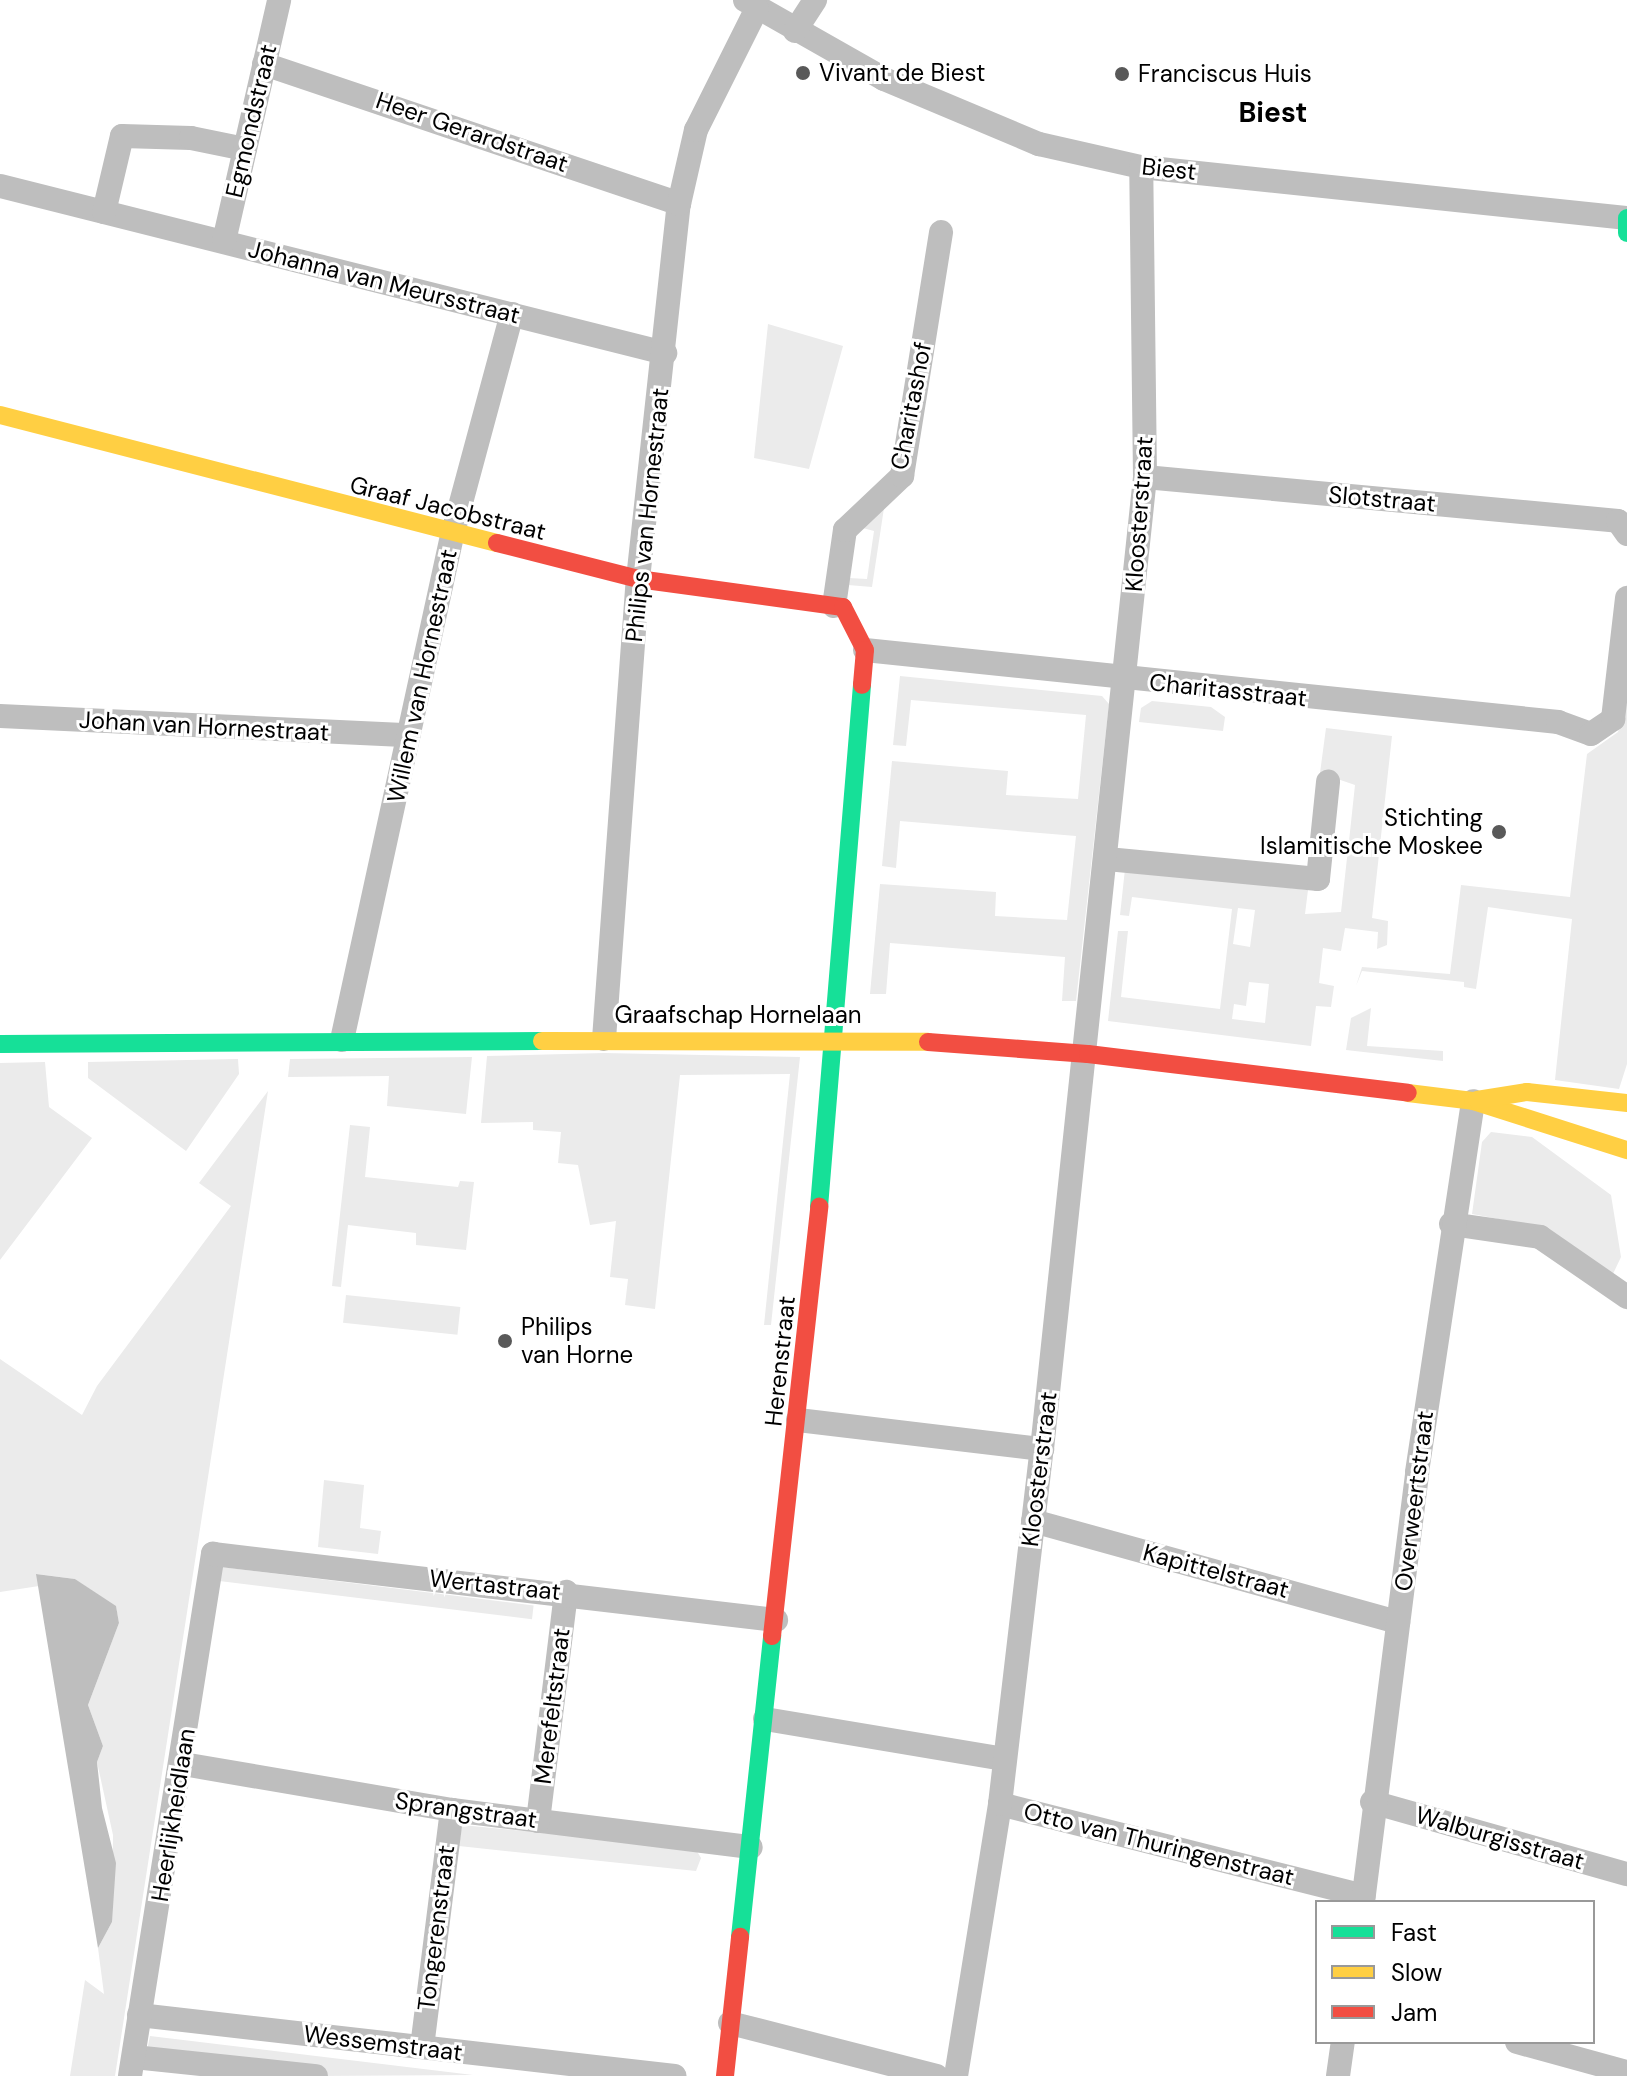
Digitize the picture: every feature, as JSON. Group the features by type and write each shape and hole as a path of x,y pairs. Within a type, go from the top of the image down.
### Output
{"street":[{"name":"Egmondstraat","path":"224,241 279,0"},
{"path":"795,31 815,0"},
{"name":"Biest","path":"751,4 884,79 1039,144 1141,167 1627,218"},
{"name":"Philips van Hornestraat","path":"604,1039 638,579 679,204 696,130 751,4"},
{"name":"Heer Gerardstraat","path":"264,64 679,204"},
{"path":"104,212 122,136 191,138 245,149"},
{"name":"Kloosterstraat","path":"956,2076 1000,1804 1042,1449 1088,1054 1145,477 1141,167"},
{"name":"Johanna van Meursstraat","path":"0,186 665,353"},
{"path":"1627,218 1627,233"},
{"name":"Charitashof","path":"834,606 845,530 902,476 941,232"},
{"name":"Willem van Hornestraat","path":"342,1040 452,536 512,314"},
{"name":"Graaf Jacobstraat","path":"0,415 452,536 638,579 834,606"},
{"name":"Slotstraat","path":"1145,477 1623,528"},
{"name":"Charitasstraat","path":"865,650 1125,681 1558,722 1591,734 1613,719 1627,598"},
{"path":"834,606 843,607 865,650"},
{"name":"Herenstraat","path":"725,2076 798,1420 835,1038 865,650"},
{"name":"Johan van Hornestraat","path":"0,716 409,735"},
{"path":"1107,859 1318,879 1328,782"},
{"name":"Graafschap Hornelaan","path":"0,1044 835,1038 1088,1054 1473,1101 1627,1150"},
{"name":"Graafschap Hornelaan","path":"1473,1101 1527,1092 1627,1103"},
{"name":"Overweertstraat","path":"1364,1899 1372,1802 1451,1224 1473,1101"},
{"path":"1451,1224 1540,1237 1575,1255 1627,1297"},
{"path":"798,1420 1042,1449"},
{"name":"Kapittelstraat","path":"1033,1521 1398,1622"},
{"name":"Wertastraat","path":"213,1554 566,1592 776,1620"},
{"name":"Heerlijkheidlaan","path":"132,2066 183,1764 213,1554"},
{"name":"Merefeltstraat","path":"538,1821 566,1592"},
{"path":"765,1719 1005,1759"},
{"name":"Sprangstraat","path":"183,1764 452,1810 751,1847"},
{"name":"Walburgisstraat","path":"1372,1802 1626,1869"},
{"name":"Otto van Thuringenstraat","path":"1000,1804 1364,1899"},
{"name":"Tongerenstraat","path":"422,2047 452,1810"},
{"name":"Wessemstraat","path":"139,2015 422,2047 487,2066 675,2076"},
{"path":"730,2023 936,2076"},
{"path":"1338,2076 1343,2044"},
{"path":"1524,2044 1627,2072"},
{"name":"Wessemstraat","path":"132,2066 316,2076"}],"shaded area":[{"path":"768,324 843,346 809,469 754,458"},
{"path":"884,508 872,587 848,585 849,578 867,579 874,531 859,527"},
{"path":"900,676 1102,696 1109,704 1076,1001 1062,1001 1065,957 890,943 886,994 870,994 880,884 996,892 995,916 1067,920 1076,836 900,821 896,868 882,866 892,761 1008,771 1006,795 1078,799 1086,715 911,700 906,746 893,745"},
{"path":"1627,689 1627,1064 1619,1089 1555,1080 1572,919 1488,907 1476,989 1464,987 1464,982 1362,971 1356,986 1362,967 1450,974 1461,885 1570,897 1587,754 1618,732"},
{"path":"1152,701 1211,707 1225,717 1223,731 1139,722 1141,708"},
{"path":"1326,728 1392,736 1372,918 1388,921 1387,945 1377,949 1378,932 1345,928 1341,951 1323,948 1319,983 1334,986 1331,1007 1316,1006 1311,1046 1108,1021 1118,931 1128,931 1121,997 1220,1009 1232,909 1132,897 1129,916 1120,915 1125,869 1308,890 1305,914 1341,912 1348,849 1333,847 1334,839 1349,841 1355,785 1320,773","holes":["1238,908 1255,910 1250,947 1233,944","1249,982 1269,984 1265,1023 1232,1019 1234,1004 1246,1006"]},
{"path":"1371,1008 1367,1046 1443,1051 1443,1061 1346,1050 1351,1018"},
{"path":"604,1053 800,1057 771,1325 764,1325 790,1074 680,1075 655,1309 625,1305 628,1279 610,1277 616,1221 590,1225 578,1165 558,1163 561,1132 533,1130 533,1122 481,1123 487,1056"},
{"path":"472,1057 466,1114 387,1106 389,1076 288,1077 290,1059"},
{"path":"238,1059 239,1074 186,1151 88,1078 88,1062"},
{"path":"45,1062 49,1107 92,1138 0,1260 0,1063"},
{"path":"268,1091 115,2076 70,2076 85,1980 104,1994 98,1948 112,1922 113,1835 97,1762 103,1746 88,1705 119,1623 116,1607 75,1579 37,1574 39,1586 0,1592 0,1359 82,1415 97,1386 231,1206 199,1183"},
{"path":"350,1125 370,1127 365,1177 458,1187 460,1181 474,1182 466,1250 416,1245 416,1233 348,1225 341,1287 332,1286"},
{"path":"1491,1132 1532,1137 1611,1195 1621,1257 1612,1276 1545,1228 1472,1214 1482,1142"},
{"path":"346,1295 460,1307 457,1335 343,1323"},
{"path":"324,1480 364,1485 360,1528 381,1531 378,1554 318,1547"},
{"path":"221,1567 534,1605 532,1619 219,1581"},
{"path":"36,1574 75,1579 116,1606 119,1623 88,1705 103,1746 97,1762 102,1808 116,1863 112,1922 98,1948"},
{"path":"462,1825 695,1848 701,1858 696,1871 459,1846"},
{"path":"150,2036 473,2075 319,2076 146,2055"}],"traffic: fast":[{"path":"1627,218 1627,233"},
{"path":"819,1207 862,685"},
{"path":"0,1044 542,1041"},
{"path":"740,1937 772,1636"}],"traffic: slow":[{"path":"0,415 497,543"},
{"path":"542,1041 928,1042"},
{"path":"1477,1100 1527,1092 1627,1103"},
{"path":"1408,1093 1473,1101 1627,1150"}],"traffic: jam":[{"path":"497,543 638,579 843,607 865,650 862,685"},
{"path":"928,1042 1088,1054 1408,1093"},
{"path":"772,1636 819,1207"},
{"path":"725,2076 740,1937"}],"place":[{"name":"Vivant de Biest","path":"803,73"},
{"name":"Franciscus Huis","path":"1122,74"},
{"name":"Stichting Islamitische Moskee","path":"1499,832"},
{"name":"Philips van Horne","path":"505,1341"}],"district":[{"name":"Biest","path":"1273,113"}]}
